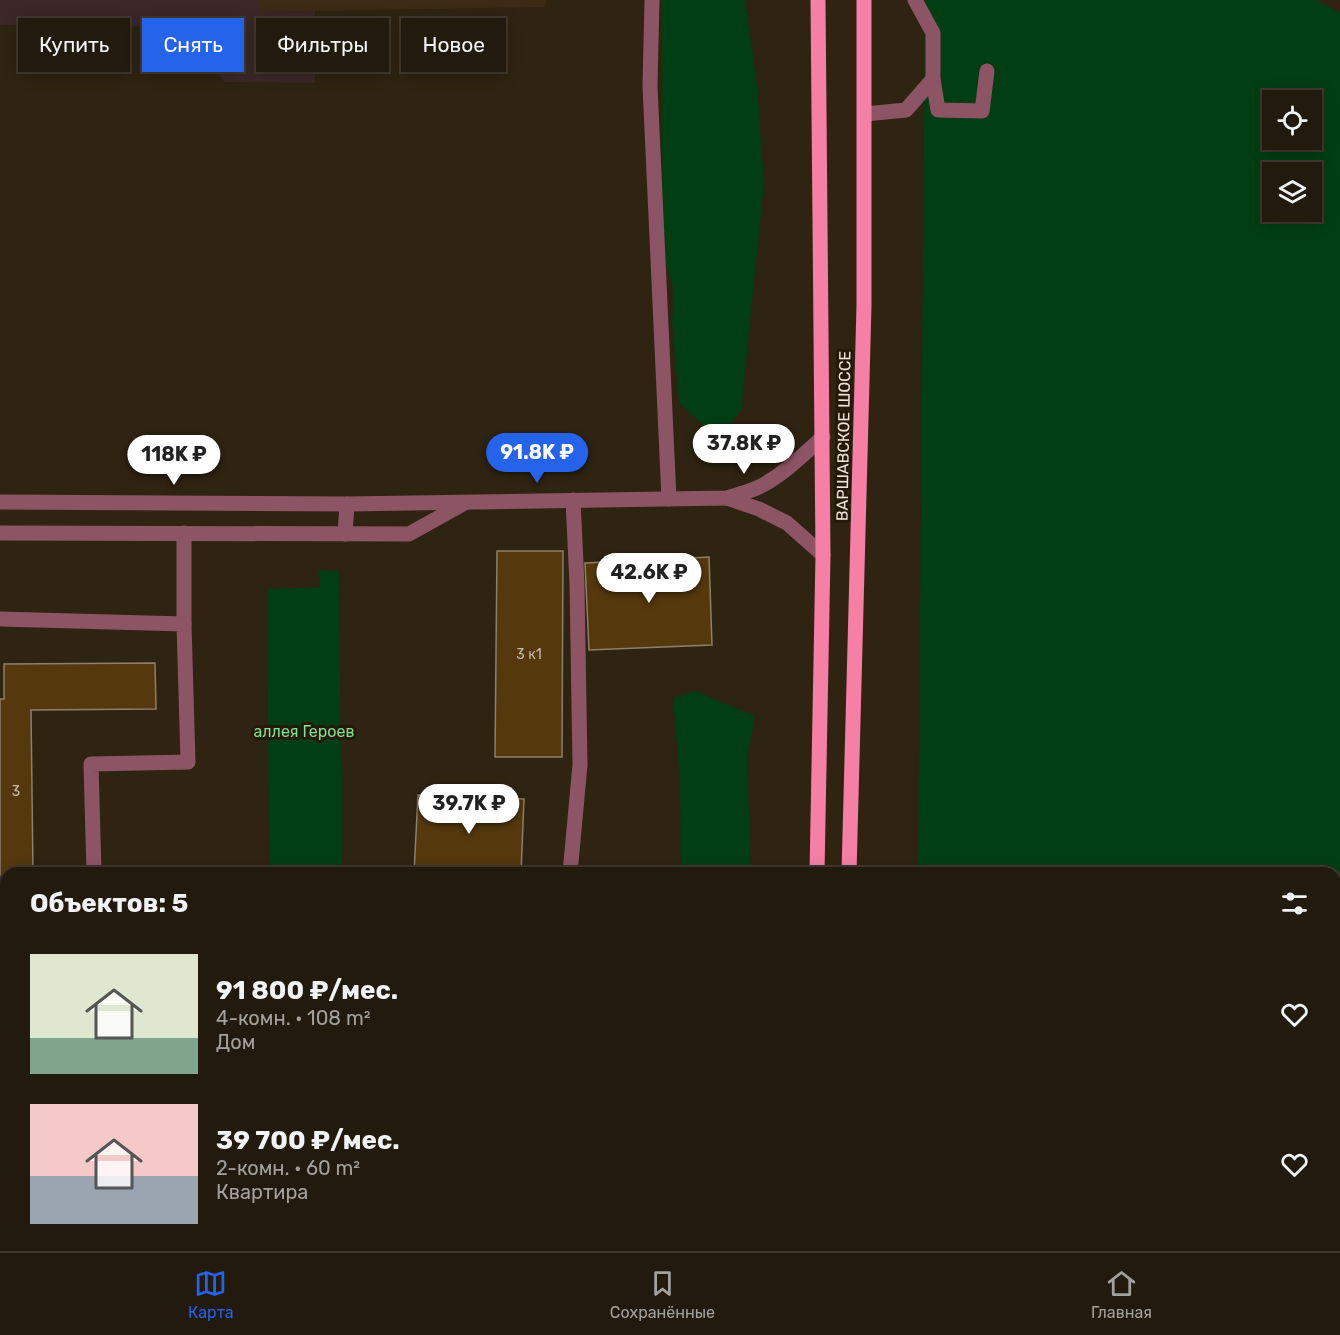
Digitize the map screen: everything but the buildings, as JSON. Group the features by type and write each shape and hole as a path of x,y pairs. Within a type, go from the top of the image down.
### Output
{"main road":[{"name":"ВАРШАВСКОЕ ШОССЕ","path":"817,867 823,555 818,0"},
{"name":"ВАРШАВСКОЕ ШОССЕ","path":"849,867 864,305 864,0"}],"street":[{"path":"652,0 650,86 669,499"},
{"path":"915,0 933,33 933,79 938,110 982,111 987,71"},
{"path":"865,114 906,110 933,79"},
{"path":"0,502 347,504 727,498 761,486 796,462 823,437"},
{"path":"727,498 759,509 787,523 823,555"},
{"path":"571,867 580,765 573,500"},
{"path":"0,533 409,534 466,502"},
{"path":"345,534 347,504"},
{"path":"94,867 91,764 188,762 184,533"},
{"path":"0,619 184,624"}],"shaded area":[{"path":"0,0 259,0 259,12 315,11 315,18 256,18 256,72 315,72 315,83 224,82 218,72 244,72 244,18 142,18 142,26 130,26 130,18 18,18 18,25 0,25"},
{"path":"259,0 546,0 545,7 259,12"}],"green space":[{"path":"661,0 745,0 757,85 764,184 741,410 719,440 679,403 672,322 674,292 665,260 662,193"},
{"path":"925,0 1316,0 1340,13 1340,867 918,867"},
{"name":"аллея Героев","path":"318,570 339,571 342,867 269,867 267,589 320,587"},
{"path":"695,691 755,716 747,758 751,867 681,867 680,783 673,698"}]}
